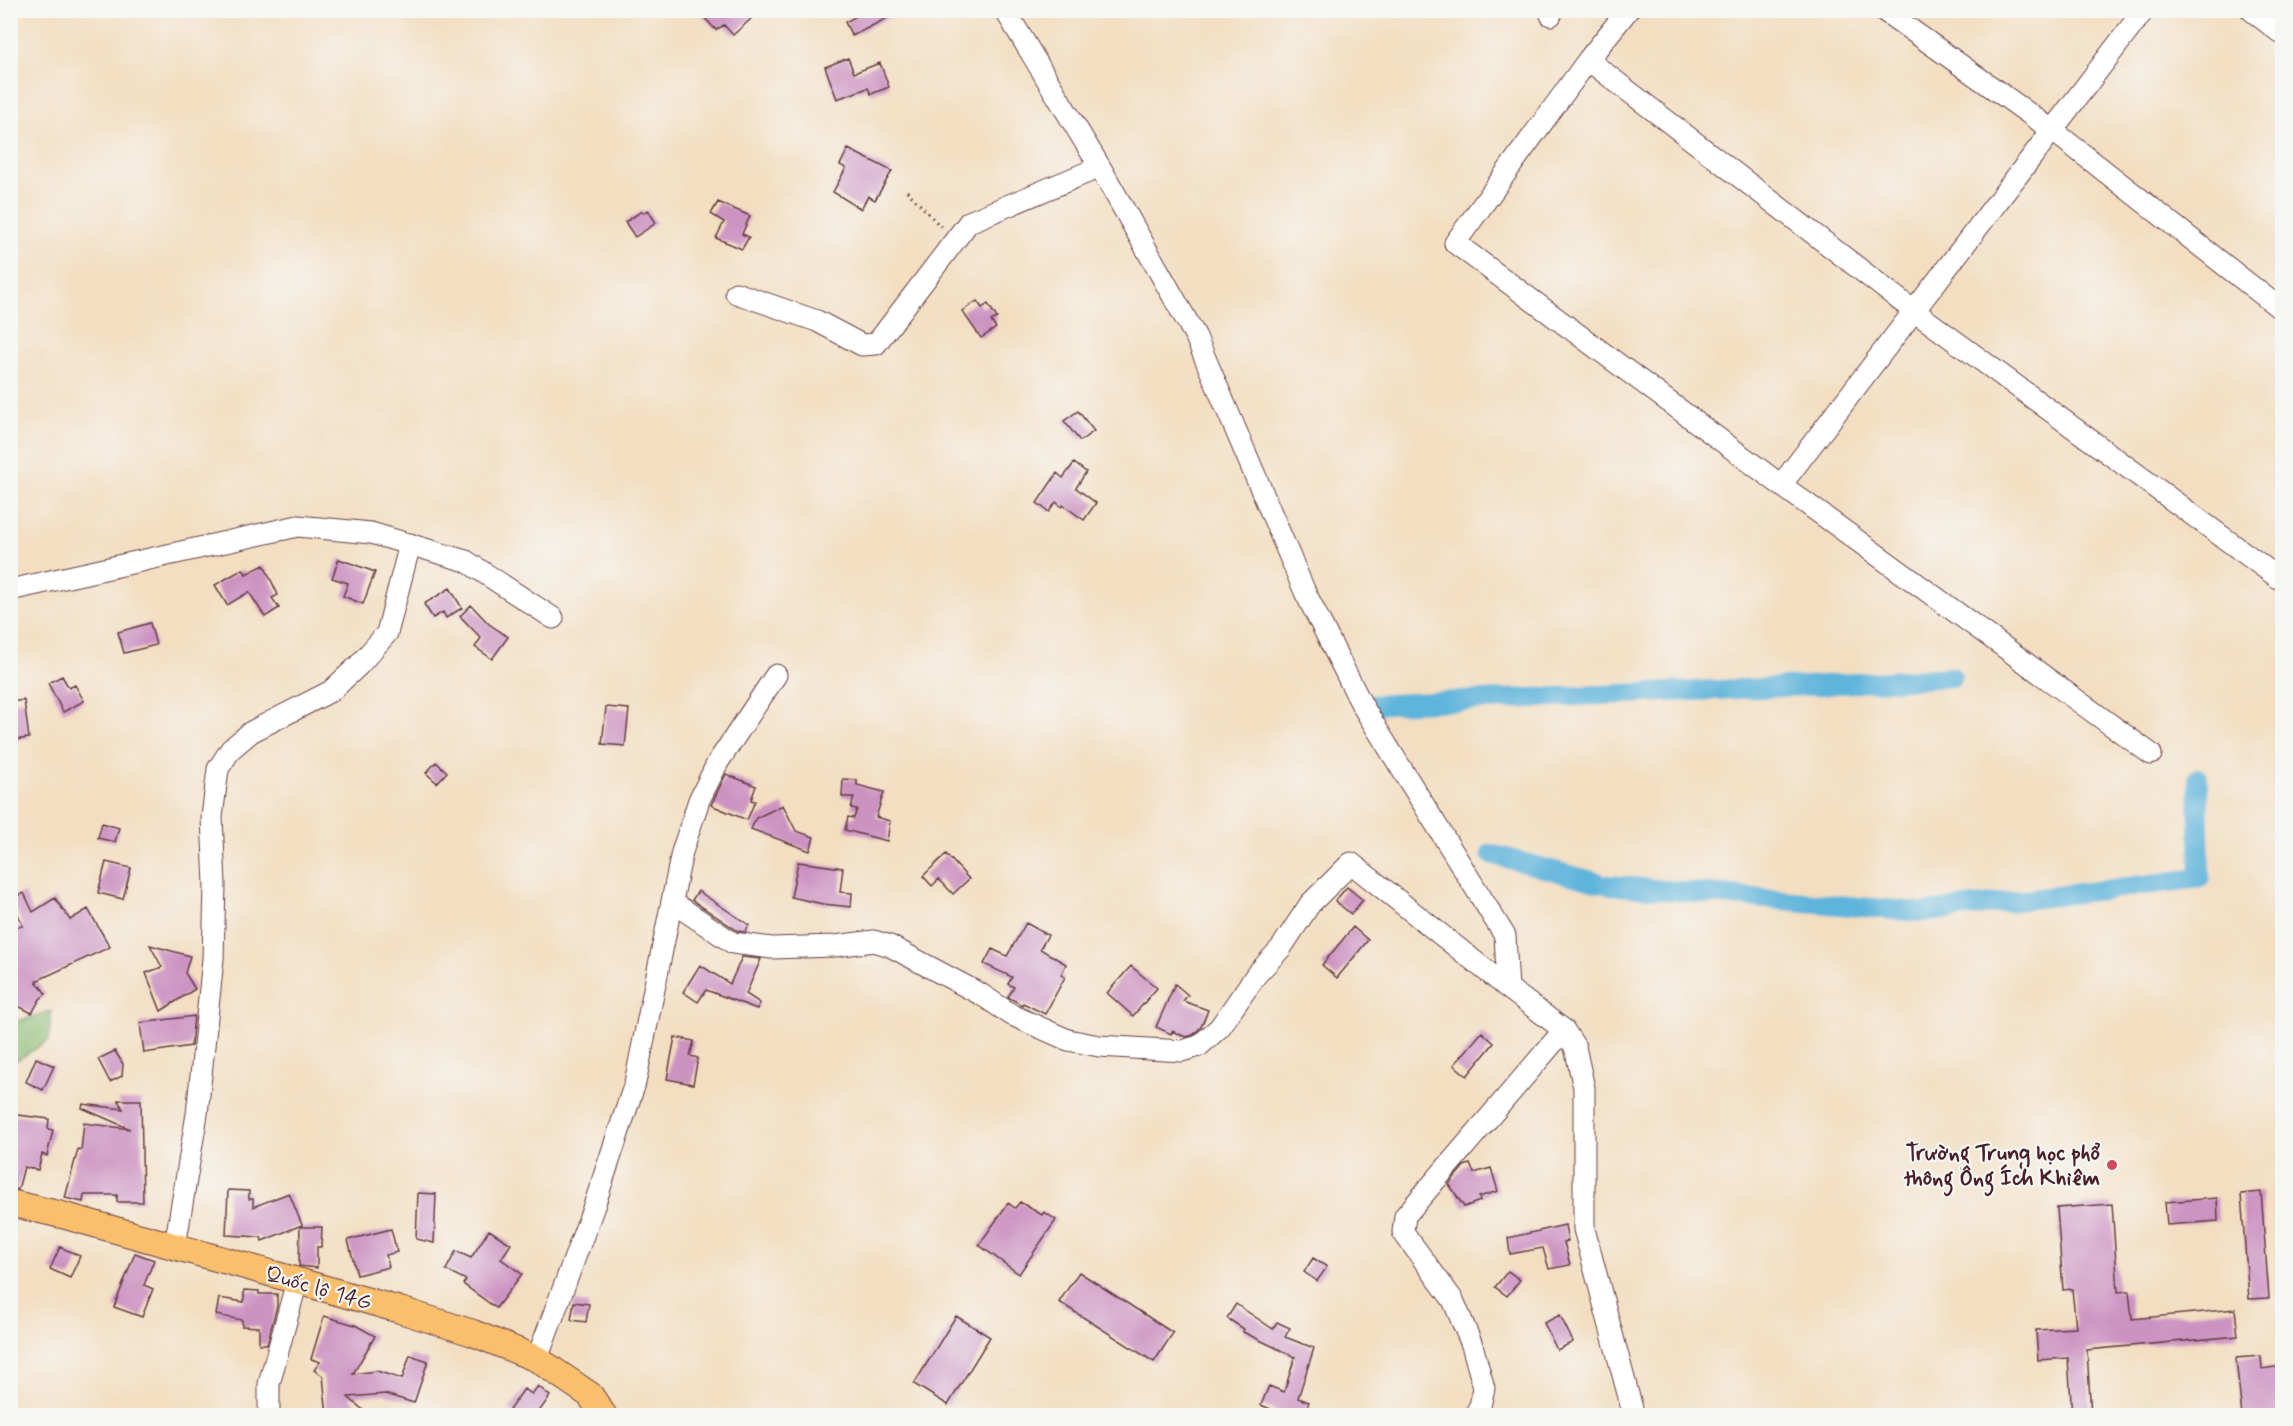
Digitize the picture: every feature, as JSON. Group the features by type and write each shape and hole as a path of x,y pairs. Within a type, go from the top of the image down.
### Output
{"main road":[{"name":"Quốc lộ 14G","path":"10,1203 175,1246 411,1313 473,1333 537,1359 590,1395 604,1416"}],"street":[{"path":"1005,10 1100,167 1197,337 1305,592 1362,705 1505,936 1508,988"},
{"path":"1628,10 1588,60 1455,243 1781,485 2151,754"},
{"path":"1883,10 2052,130 2283,310"},
{"path":"1781,485 2144,10"},
{"path":"2251,10 2283,34"},
{"path":"1588,60 1914,311 2280,579"},
{"path":"735,293 817,321 862,345 876,344 969,222 1100,167"},
{"path":"10,590 298,526 371,533 466,561 553,618"},
{"path":"175,1246 197,1114 213,959 215,885 212,817 218,769 231,749 251,732 331,691 387,633 410,544"},
{"path":"537,1359 594,1206 635,1083 682,852 699,800 718,762 776,675"},
{"path":"672,902 733,943 772,948 874,942 890,946 982,994 1012,1015 1068,1040 1099,1046 1182,1051 1199,1046 1220,1027 1256,975 1281,948 1310,904 1351,863 1564,1030 1575,1047 1584,1088 1584,1229 1634,1416"},
{"path":"1474,1416 1480,1406 1484,1388 1472,1345 1453,1300 1403,1232 1405,1216 1564,1030"},
{"path":"269,1416 269,1384 297,1281"}],"path":[{"path":"907,191 954,241"}],"green space":[{"path":"51,1011 49,1040 11,1064 11,1023"}],"building":[{"path":"697,10 744,10 752,18 733,35 724,25 716,30"},
{"path":"868,10 903,10 852,36 845,22"},
{"path":"848,58 854,73 880,63 889,87 871,94 868,88 837,99 825,67"},
{"path":"848,149 892,171 875,200 868,196 861,209 833,192 846,168 840,165"},
{"path":"718,202 750,216 742,234 749,237 742,249 716,238 724,222 711,214"},
{"path":"648,210 656,223 635,237 625,222 642,211 643,213"},
{"path":"977,301 982,308 988,304 997,318 991,321 996,328 981,338 962,311"},
{"path":"1078,411 1094,431 1080,441 1064,421"},
{"path":"1074,463 1086,472 1076,488 1096,503 1084,520 1056,502 1049,512 1037,503 1057,473 1063,478"},
{"path":"339,559 375,572 363,604 343,596 348,583 332,578"},
{"path":"264,565 278,595 272,598 279,608 265,617 249,592 227,605 215,585 243,569 246,574"},
{"path":"450,588 462,608 446,618 443,612 433,618 424,604"},
{"path":"471,605 489,624 508,637 492,659 475,647 481,638 460,616"},
{"path":"150,623 156,645 124,653 118,632"},
{"path":"62,676 69,688 75,685 84,701 63,712 48,683"},
{"path":"24,700 29,738 14,740 10,702"},
{"path":"606,707 629,709 625,746 602,744"},
{"path":"436,762 447,772 437,783 426,773"},
{"path":"726,774 756,786 751,800 755,801 747,820 711,805"},
{"path":"843,779 857,780 857,785 884,792 876,817 890,821 887,841 845,830 848,817 854,818 857,809 851,808 854,797 842,797"},
{"path":"783,805 796,831 814,837 810,851 751,829 756,818"},
{"path":"102,823 119,828 115,842 98,838"},
{"path":"946,854 969,879 953,894 939,879 932,886 923,876"},
{"path":"106,862 131,868 123,899 98,893"},
{"path":"798,862 843,868 840,892 852,893 851,907 791,897"},
{"path":"1347,887 1363,900 1351,914 1335,901"},
{"path":"698,891 749,925 745,932 738,931 692,900"},
{"path":"24,893 33,912 55,898 70,920 88,909 110,947 36,981 46,994 40,999 32,1013 10,1002 10,928 23,926 11,898"},
{"path":"1026,923 1048,935 1040,949 1066,964 1061,975 1065,977 1045,1014 1008,997 1014,987 1008,984 1012,977 984,964 992,949 1007,956"},
{"path":"1353,927 1368,940 1337,978 1322,965"},
{"path":"150,945 190,956 185,973 195,989 161,1011 146,973 162,967"},
{"path":"742,957 761,959 746,994 760,1003 757,1009 706,990 698,1002 683,992 700,965 730,984"},
{"path":"1131,966 1157,988 1133,1016 1107,993"},
{"path":"1175,984 1188,995 1183,1001 1208,1010 1201,1027 1193,1035 1186,1037 1172,1031 1171,1034 1156,1027"},
{"path":"194,1016 191,1046 144,1053 140,1023"},
{"path":"1482,1032 1494,1043 1467,1076 1454,1065"},
{"path":"675,1037 694,1041 690,1056 698,1058 693,1084 667,1079"},
{"path":"115,1051 123,1064 122,1076 110,1082 98,1059"},
{"path":"36,1058 54,1066 43,1090 26,1082"},
{"path":"118,1100 141,1100 143,1202 117,1202 117,1195 84,1195 83,1202 65,1198 78,1149 81,1150 84,1123 130,1129 82,1108 83,1104 123,1109"},
{"path":"10,1114 49,1119 48,1129 53,1130 47,1156 42,1154 38,1170 24,1167 18,1190 10,1188"},
{"path":"1470,1164 1474,1173 1491,1168 1498,1191 1479,1197 1480,1201 1464,1207 1449,1184 1464,1166"},
{"path":"228,1190 249,1191 249,1199 253,1199 253,1207 289,1193 302,1225 262,1241 261,1237 226,1235"},
{"path":"2261,1192 2269,1298 2249,1299 2241,1194"},
{"path":"418,1193 436,1194 434,1243 416,1239"},
{"path":"2217,1198 2218,1221 2167,1225 2165,1202"},
{"path":"1020,1202 1056,1220 1019,1274 979,1245 1008,1203 1015,1208"},
{"path":"2112,1204 2118,1292 2129,1291 2132,1319 2235,1309 2238,1336 2087,1350 2091,1416 2072,1416 2068,1358 2038,1360 2036,1330 2076,1328 2072,1289 2063,1290 2057,1208"},
{"path":"1565,1225 1568,1241 1564,1242 1570,1265 1549,1269 1543,1248 1510,1254 1508,1238"},
{"path":"300,1227 322,1227 321,1247 317,1247 317,1268 299,1266"},
{"path":"391,1229 397,1252 386,1255 389,1267 357,1275 348,1240"},
{"path":"489,1230 511,1244 501,1259 522,1274 496,1308 463,1284 466,1280 446,1270 456,1251 471,1258"},
{"path":"60,1247 80,1256 70,1278 50,1269"},
{"path":"135,1253 154,1260 144,1285 153,1289 142,1317 114,1307"},
{"path":"1313,1258 1327,1267 1317,1281 1304,1272"},
{"path":"1508,1271 1520,1280 1507,1296 1495,1287"},
{"path":"1079,1272 1173,1333 1154,1362 1059,1302"},
{"path":"244,1290 259,1291 259,1294 277,1294 277,1306 267,1344 259,1344 259,1327 242,1326 242,1320 216,1315 219,1298 244,1302"},
{"path":"574,1302 589,1304 586,1322 571,1320"},
{"path":"1236,1304 1273,1329 1277,1322 1290,1328 1285,1337 1314,1348 1298,1398 1309,1402 1303,1416 1287,1416 1261,1405 1269,1386 1284,1392 1295,1357 1243,1332 1244,1329 1227,1318"},
{"path":"1560,1315 1573,1342 1557,1350 1544,1323"},
{"path":"324,1316 355,1325 375,1336 353,1374 377,1371 402,1379 410,1355 428,1361 414,1403 385,1394 348,1397 370,1416 327,1416 323,1376 314,1370 320,1362 311,1359"},
{"path":"956,1316 990,1337 948,1405 914,1384"},
{"path":"2261,1356 2262,1369 2281,1366 2283,1416 2242,1416 2236,1358"},
{"path":"538,1386 550,1396 536,1416 517,1416 509,1410 524,1389 532,1394"}],"waterway":[{"path":"1367,705 1806,686 1952,677"},
{"path":"1927,912 2200,878 2198,778"},
{"path":"1491,854 1600,883"},
{"path":"1608,885 1918,912"}],"place":[{"name":"Trường Trung học phổ thông Ông Ích Khiêm","path":"2112,1165"}]}
